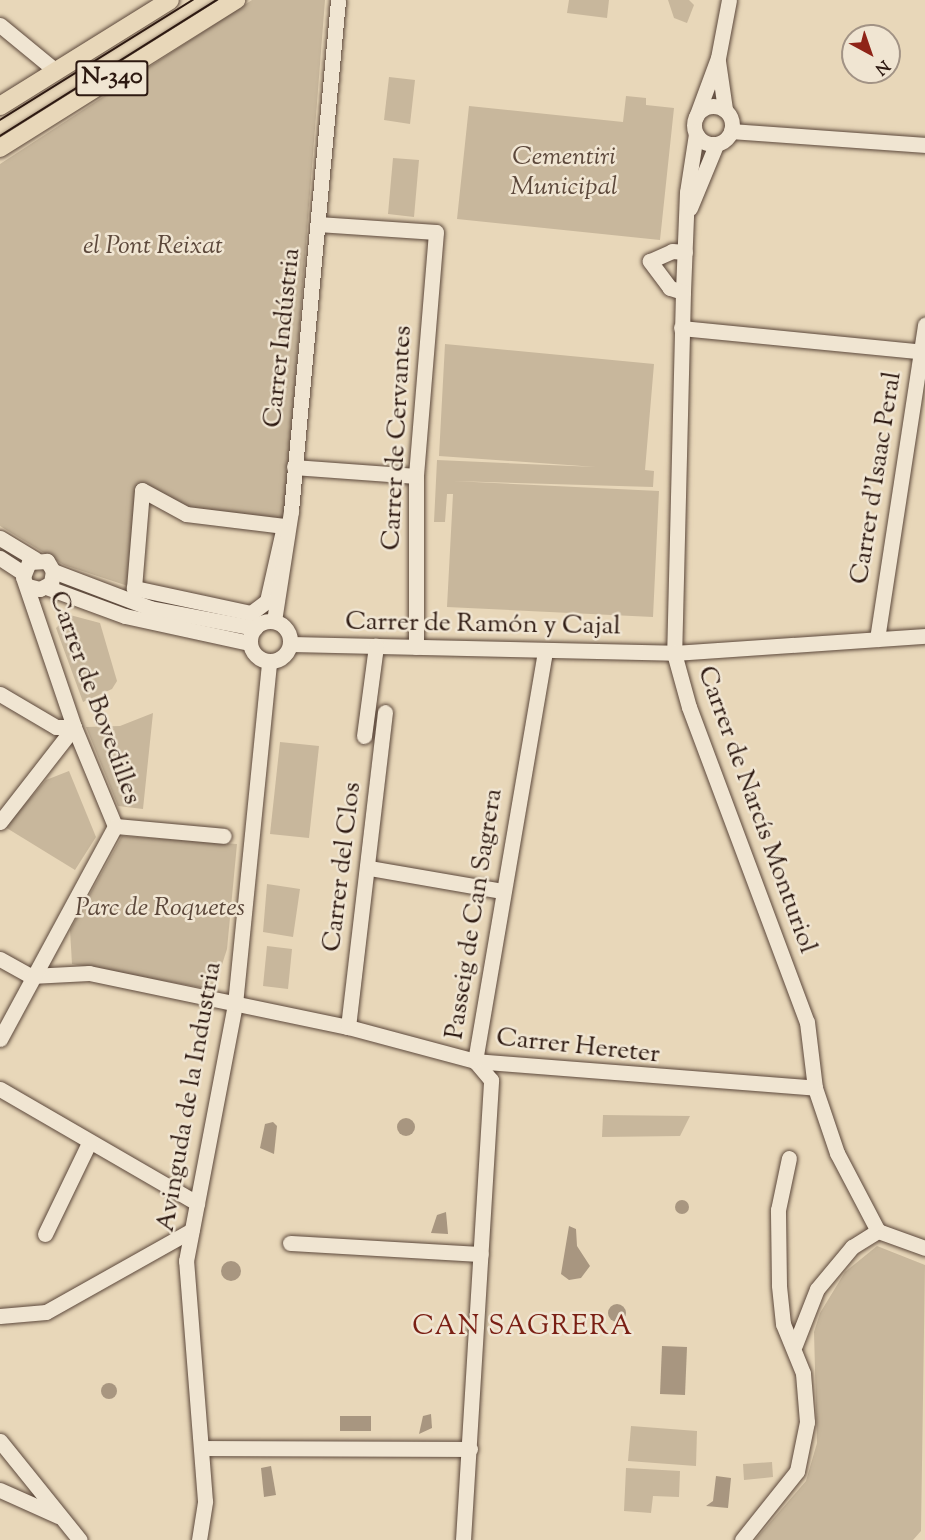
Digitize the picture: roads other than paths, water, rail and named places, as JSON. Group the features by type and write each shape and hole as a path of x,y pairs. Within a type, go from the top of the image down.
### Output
{"main road":[{"name":"N-340","path":"0,106 170,0"},
{"name":"N-340","path":"0,148 236,0"}],"street":[{"path":"335,60 338,0"},
{"path":"335,60 344,0"},
{"path":"729,0 718,58 696,117 696,134 716,145 731,130 925,145"},
{"path":"0,25 56,71"},
{"path":"718,58 725,109 731,130"},
{"name":"Carrer Indústria","path":"274,621 294,467 335,60"},
{"path":"696,117 712,106 725,109"},
{"name":"Carrer de Narcís Monturiol","path":"690,208 687,192 696,134"},
{"name":"Carrer de Narcís Monturiol","path":"716,145 690,208 685,252 681,328 674,653 689,707 807,1023 815,1088 837,1153 878,1231"},
{"name":"Carrer de Cervantes","path":"318,224 436,232 416,476 416,647"},
{"path":"683,292 670,288 646,260 672,250 685,252"},
{"name":"Carrer d'Isaac Peral","path":"877,639 923,352 925,325"},
{"path":"681,328 923,352"},
{"path":"294,467 416,476"},
{"path":"142,490 186,514 284,526 267,600 251,613 134,588 142,490"},
{"path":"0,538 35,559 47,561 53,571 150,608 252,635"},
{"path":"0,558 26,579 125,616 252,635 274,621 287,629 291,644 281,659 269,662 256,656 252,635"},
{"path":"26,579 35,559"},
{"path":"46,587 53,571"},
{"name":"Carrer de Bovedilles","path":"26,579 74,727 115,826"},
{"name":"Carrer de Ramón y Cajal","path":"291,644 545,652 674,653 925,636"},
{"path":"364,736 376,646"},
{"name":"Passeig de Can Sagrera","path":"463,1540 492,1080 475,1061 502,891 545,652"},
{"name":"Avinguda de la Industria","path":"199,1540 205,1501 186,1261 236,1004 269,662"},
{"path":"0,694 57,727 74,727"},
{"name":"Carrer del Clos","path":"348,1027 369,868 385,712"},
{"path":"0,822 74,727"},
{"path":"0,1040 31,976 115,826 224,836"},
{"path":"369,868 502,891"},
{"path":"0,959 31,976"},
{"name":"Carrer Hereter","path":"31,976 79,972 348,1027 475,1061 815,1088"},
{"path":"0,1089 89,1143 197,1203"},
{"path":"45,1234 89,1143"},
{"path":"742,1540 798,1471 807,1422 795,1345 783,1324 779,1285 778,1210 789,1158"},
{"path":"0,1316 46,1312 192,1230"},
{"path":"795,1345 817,1289 852,1247 878,1231 925,1248"},
{"path":"290,1243 481,1254"},
{"path":"0,1441 80,1540"},
{"path":"201,1448 470,1449"},
{"path":"0,1490 62,1518"}],"tram line":[{"path":"0,120 193,0"},
{"path":"0,136 217,0"}],"district":[{"name":"CAN SAGRERA","path":"523,1328"}],"park label":[{"name":"Cementiri Municipal","path":"564,173"},
{"name":"el Pont Reixat","path":"153,247"},
{"name":"Parc de Roquetes","path":"160,909"}]}
